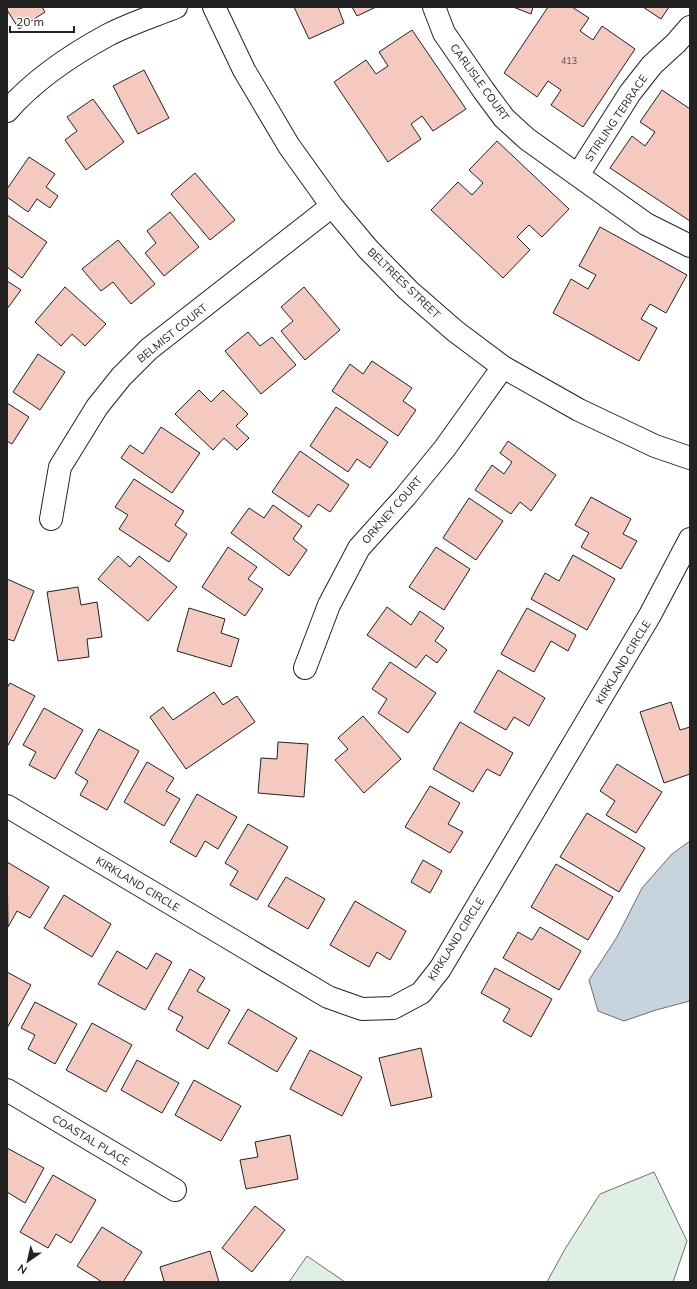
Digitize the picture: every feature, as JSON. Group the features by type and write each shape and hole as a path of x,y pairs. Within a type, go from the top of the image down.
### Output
{"street":[{"path":"7,111 19,97 63,61 109,34 176,7"},
{"name":"BELTREES STREET","path":"214,7 244,70 288,146 332,206 368,249 408,290 455,331 503,366 579,410 655,446 690,458"},
{"name":"CARLISLE COURT","path":"434,7 444,33 504,118 527,139 646,224 690,246"},
{"name":"STIRLING TERRACE","path":"578,175 630,94 652,65 676,43 690,27"},
{"name":"BELMIST COURT","path":"51,518 60,467 97,407 121,376 149,349 332,206"},
{"name":"ORKNEY COURT","path":"305,668 329,605 359,548 405,497 445,448 503,366"},
{"name":"KIRKLAND CIRCLE","path":"7,806 328,997 362,1009 393,1008 420,993 440,969 650,615 690,539"},
{"name":"COASTAL PLACE","path":"7,1090 176,1190"}],"green space":[{"path":"654,1172 687,1241 673,1282 547,1282 565,1249 600,1194"},
{"path":"307,1256 345,1282 289,1282"}],"shaded area":[{"path":"690,841 690,1001 656,1010 624,1021 598,1011 589,980 617,937 642,888 672,854"}],"building":[{"path":"7,7 42,7 45,12 19,29 7,10"},
{"path":"294,7 338,7 344,23 309,39"},
{"path":"352,7 376,7 357,16"},
{"path":"513,7 533,7 531,14"},
{"path":"548,7 572,7 589,18 580,31 593,40 602,26 635,49 583,127 551,105 561,90 548,81 537,97 504,73"},
{"path":"643,7 669,7 661,19"},
{"path":"412,30 466,109 433,131 422,116 411,124 421,139 388,162 334,82 366,60 376,74 388,66 379,52"},
{"path":"144,70 169,118 138,134 113,86"},
{"path":"662,90 690,109 690,221 610,168 632,136 645,146 655,132 640,122"},
{"path":"93,99 124,142 86,170 65,140 77,131 67,117"},
{"path":"497,141 569,209 542,237 529,225 517,237 530,250 503,278 431,210 458,182 472,195 483,183 469,170"},
{"path":"29,157 55,174 46,187 58,196 50,208 37,199 28,212 7,197 7,189"},
{"path":"195,173 235,220 210,240 171,194"},
{"path":"170,212 199,247 164,276 145,253 156,243 147,231"},
{"path":"7,215 47,242 22,278 7,267"},
{"path":"600,227 687,275 666,313 650,304 641,319 657,328 639,361 553,313 571,279 588,289 596,275 579,266"},
{"path":"118,240 155,284 131,304 113,282 101,291 82,269"},
{"path":"7,281 21,290 7,309"},
{"path":"65,287 106,324 85,346 72,334 61,346 35,322"},
{"path":"304,287 340,330 305,360 281,331 293,321 281,307"},
{"path":"248,332 260,346 272,337 296,365 261,394 225,351"},
{"path":"38,354 65,372 40,410 13,392"},
{"path":"372,361 412,388 403,401 416,410 398,436 332,391 350,364 363,374"},
{"path":"199,390 211,402 223,390 248,414 236,426 249,438 237,450 224,438 213,450 175,414"},
{"path":"7,403 29,417 12,444 7,441"},
{"path":"336,407 388,442 370,468 357,459 348,472 310,446"},
{"path":"161,427 200,453 172,493 121,458 130,445 143,454"},
{"path":"508,441 556,475 531,511 520,502 511,514 475,490 492,465 504,474 512,462 500,453"},
{"path":"300,451 349,485 330,512 318,504 309,517 272,492"},
{"path":"134,479 184,511 175,525 187,534 169,562 119,529 128,515 115,507"},
{"path":"591,497 631,519 623,534 637,541 621,569 581,547 589,533 575,525"},
{"path":"469,498 503,521 476,560 443,538"},
{"path":"273,505 302,526 293,539 307,550 289,576 231,533 249,508 264,518"},
{"path":"228,547 257,567 248,579 263,589 245,616 202,587"},
{"path":"436,547 470,569 444,610 409,587"},
{"path":"573,555 615,579 587,630 531,599 545,573 559,581"},
{"path":"118,556 130,567 139,556 177,587 148,621 98,579"},
{"path":"7,579 34,591 14,641 7,639"},
{"path":"78,587 81,605 97,602 102,637 87,639 89,657 58,661 47,592"},
{"path":"387,607 411,625 420,611 444,628 435,641 447,650 437,663 426,655 416,668 367,635"},
{"path":"189,608 225,619 221,633 239,639 231,667 177,651"},
{"path":"527,608 576,635 568,651 551,641 534,672 501,654"},
{"path":"390,662 436,693 408,733 378,713 387,699 372,689"},
{"path":"498,670 545,698 529,726 514,717 506,730 474,712"},
{"path":"10,683 35,696 7,747 7,688"},
{"path":"214,692 223,705 237,696 255,722 186,769 150,717 163,707 173,720"},
{"path":"671,702 680,730 690,727 690,774 664,783 640,712"},
{"path":"44,708 83,730 55,779 29,765 36,752 23,745"},
{"path":"363,716 401,759 364,793 335,760 348,749 338,738"},
{"path":"460,722 513,753 500,776 487,769 473,792 433,769"},
{"path":"99,729 139,751 107,810 80,795 88,781 75,773"},
{"path":"278,742 308,744 304,797 258,793 261,758 277,759"},
{"path":"147,762 174,778 166,791 180,799 164,826 124,802"},
{"path":"617,764 662,792 636,833 606,815 615,801 600,791"},
{"path":"430,786 460,803 448,824 463,832 450,853 405,827"},
{"path":"197,794 237,817 218,849 205,841 196,857 170,842"},
{"path":"587,813 645,848 619,892 560,857"},
{"path":"248,824 288,847 257,900 230,885 238,871 225,863"},
{"path":"423,860 442,871 430,893 411,882"},
{"path":"7,862 49,887 30,918 17,911 8,927"},
{"path":"556,864 613,897 588,940 531,907"},
{"path":"286,877 325,899 308,929 268,906"},
{"path":"64,895 111,924 92,957 44,928"},
{"path":"355,901 406,931 390,960 377,952 369,967 330,945"},
{"path":"540,927 581,951 559,990 503,958 518,932 532,940"},
{"path":"117,951 147,969 156,953 172,962 145,1010 98,984"},
{"path":"495,968 552,999 531,1037 503,1021 510,1009 481,993"},
{"path":"190,969 205,978 197,991 230,1010 208,1049 176,1030 183,1017 168,1009"},
{"path":"7,972 31,985 7,1028"},
{"path":"35,1002 77,1024 55,1064 28,1049 35,1035 21,1028"},
{"path":"248,1009 297,1038 277,1072 228,1043"},
{"path":"92,1023 132,1045 106,1092 66,1070"},
{"path":"421,1048 432,1097 391,1106 379,1058"},
{"path":"310,1050 362,1077 342,1116 290,1089"},
{"path":"137,1060 179,1083 162,1113 121,1090"},
{"path":"194,1080 241,1106 221,1141 175,1115"},
{"path":"290,1135 298,1179 246,1189 240,1160 258,1157 255,1142"},
{"path":"7,1148 44,1168 25,1203 7,1192"},
{"path":"53,1175 96,1200 71,1243 56,1234 48,1248 20,1232"},
{"path":"255,1206 285,1230 252,1272 222,1248"},
{"path":"102,1227 142,1252 123,1282 102,1282 77,1266"},
{"path":"210,1251 219,1282 160,1282 164,1281 160,1267"}]}
